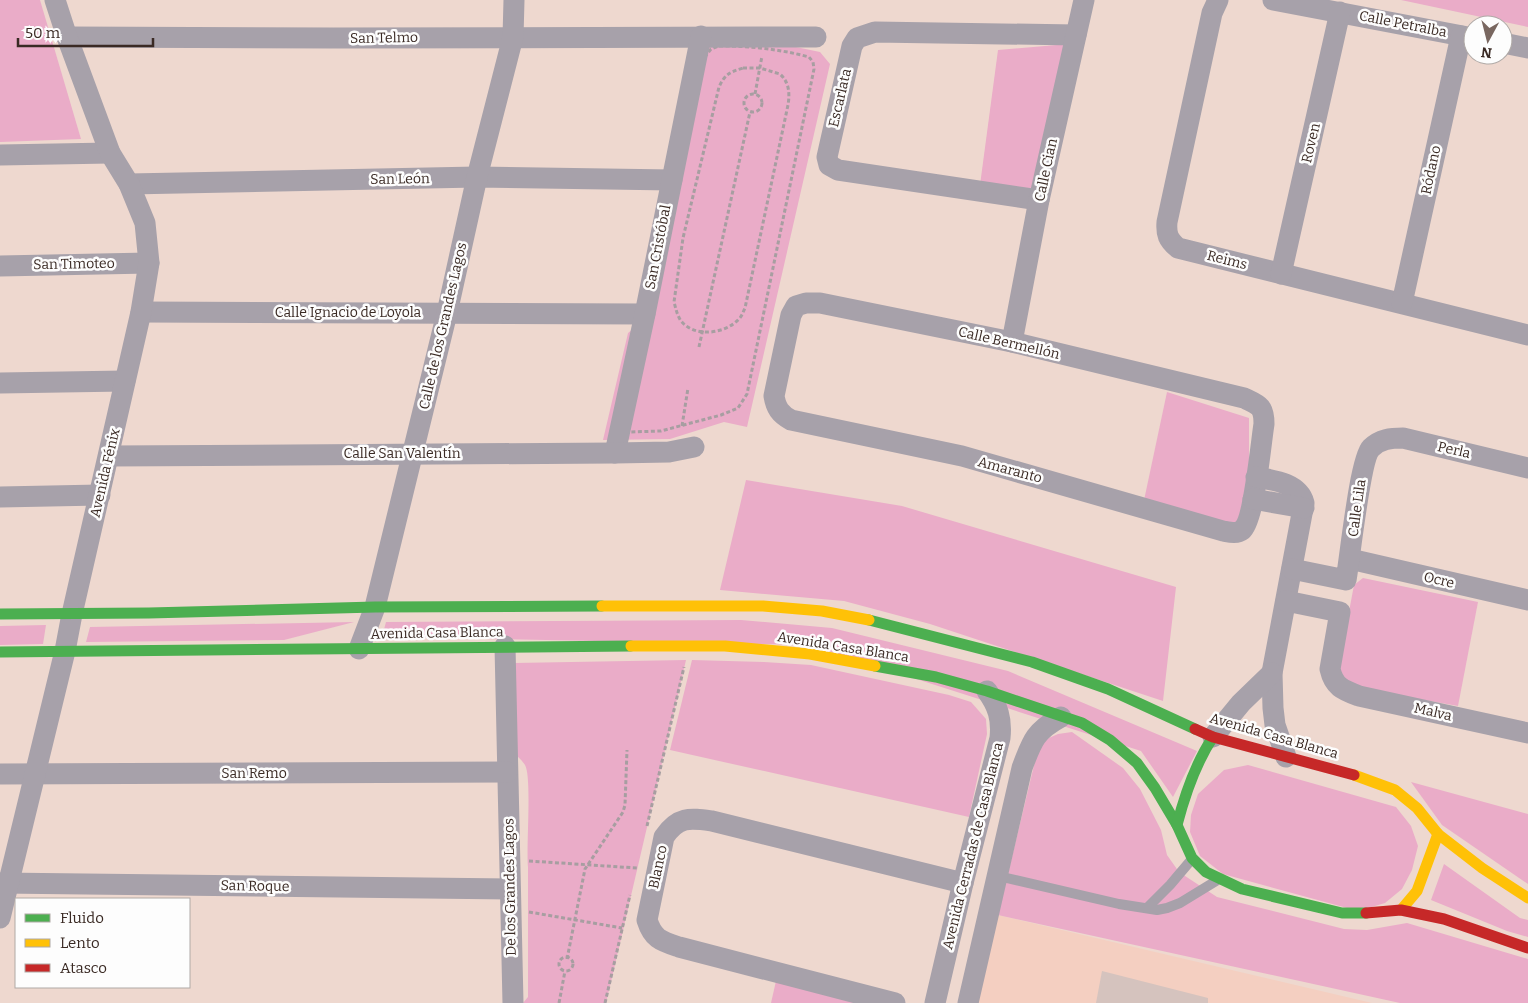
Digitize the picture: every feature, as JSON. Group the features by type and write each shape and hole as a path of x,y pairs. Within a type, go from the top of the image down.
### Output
{"street":[{"name":"Avenida Fénix","path":"0,918 4,883 36,774 65,651 141,312 149,263 145,224 129,184 110,153 55,0"},
{"name":"Calle de los Grandes Lagos","path":"359,649 375,607 447,312 477,177 513,37 514,0"},
{"name":"Calle Cian","path":"1012,342 1039,200 1084,0"},
{"name":"Reims","path":"1218,0 1210,22 1167,222 1170,242 1178,248 1402,304 1527,329"},
{"name":"Calle Petralba","path":"1273,0 1463,36"},
{"name":"Roven","path":"1281,274 1340,12"},
{"name":"Escarlata","path":"1039,200 838,170 829,166 827,157 852,46 857,38 875,32 1076,35"},
{"name":"San Cristóbal","path":"615,453 701,36"},
{"name":"San Telmo","path":"67,37 816,37"},
{"path":"1513,45 1528,48"},
{"name":"Ródano","path":"1402,304 1463,53"},
{"path":"0,155 110,153"},
{"name":"San León","path":"129,184 477,177 672,180"},
{"name":"San Timoteo","path":"0,266 149,263"},
{"name":"Calle Bermellón","path":"781,415 775,405 774,396 791,315 796,306 806,303 820,303 1012,342 1244,398 1261,407 1264,415 1253,499 1246,525 1238,532"},
{"name":"Calle Ignacio de Loyola","path":"141,312 645,314"},
{"path":"0,383 125,381"},
{"name":"Amaranto","path":"781,415 803,423 962,456 1223,530 1238,532"},
{"name":"Perla","path":"1379,441 1390,438 1403,438 1528,468"},
{"name":"Calle Lila","path":"1292,569 1346,580 1363,469 1369,450 1379,441"},
{"name":"Calle San Valentín","path":"109,456 615,453 670,452 694,447"},
{"path":"1256,477 1281,482 1295,490 1303,498 1304,508 1272,673 1275,725 1286,757"},
{"path":"0,497 100,495"},
{"path":"1253,499 1304,508"},
{"name":"Ocre","path":"1350,559 1528,600"},
{"name":"Malva","path":"1286,601 1340,612 1330,669 1338,687 1360,696 1528,733"},
{"name":"Avenida Casa Blanca","path":"0,614 375,607 712,605 763,606 822,611 872,621 1032,662 1108,689 1213,737 1363,777 1395,790 1417,808 1438,834 1482,868 1528,898"},
{"name":"Avenida Casa Blanca","path":"0,652 505,646 726,646 810,654 936,677 987,691 1082,723 1110,740 1137,763 1155,788 1177,825 1192,858 1206,872 1219,879 1242,889 1342,913 1372,913 1401,910 1444,920 1528,948"},
{"name":"De los Grandes Lagos","path":"505,646 513,1003"},
{"path":"1177,825 1192,776 1203,752 1241,703 1272,673"},
{"name":"Avenida Cerradas de Casa Blanca","path":"935,1003 953,880 977,826 1000,738 1001,724 995,702 987,691"},
{"name":"Avenida Cerradas de Casa Blanca","path":"968,1003 1022,768 1030,746 1039,731 1047,724 1061,717"},
{"path":"993,761 1022,768"},
{"name":"San Remo","path":"0,774 507,772"},
{"name":"Blanco","path":"895,1003 679,947 656,937 650,930 647,920 664,837 670,828 682,820 704,820 953,880"},
{"path":"977,826 1008,832"},
{"path":"1401,910 1417,891 1438,834"},
{"name":"San Roque","path":"4,883 510,889"}],"lane":[{"path":"1147,908 1170,885 1192,858"},
{"path":"998,876 1119,904 1157,910 1180,903 1219,879"}],"path":[{"path":"719,46 763,47 809,57 813,62 814,69 747,394 738,408 682,426 660,431 628,432 704,58 711,49 719,46"},
{"path":"755,94 763,47"},
{"path":"743,68 760,68 780,74 785,78 790,95 745,308 740,318 731,325 722,330 702,332 682,322 676,312 674,302 683,238 723,77 730,72 743,68"},
{"path":"755,94 760,98 762,106 756,112 750,112 744,106 744,100 749,95 755,94"},
{"path":"699,347 750,112"},
{"path":"682,426 688,388"},
{"path":"646,831 685,662"},
{"path":"568,959 587,865 623,812 625,805 627,750"},
{"path":"635,877 639,859"},
{"path":"526,861 637,868"},
{"path":"605,1003 631,894"},
{"path":"525,911 622,928"},
{"path":"563,958 572,960 573,966 565,971 561,968 560,964 563,958"},
{"path":"559,1003 565,971"}],"shaded area":[{"path":"0,0 40,0 81,139 0,142"},
{"path":"1401,0 1528,0 1528,27 1513,24 1513,15 1472,15"},
{"path":"767,41 820,52 830,64 747,427 724,422 670,439 603,440 628,333 652,314 689,58 714,42"},
{"path":"1068,44 1035,194 980,185 998,50"},
{"path":"1167,392 1249,418 1249,475 1243,518 1229,529 1143,505"},
{"path":"746,480 902,506 1176,587 1163,701 930,624 844,601 720,590"},
{"path":"1363,578 1478,602 1458,706 1352,687 1338,670 1354,585"},
{"path":"741,620 832,628 1008,671 1197,751 1173,797 1141,751 810,645 382,637 386,622"},
{"path":"354,622 284,640 86,642 90,627"},
{"path":"46,625 43,644 0,645 0,626"},
{"path":"686,660 606,1003 523,1003 528,997 528,783 525,765 512,751 514,663"},
{"path":"692,660 811,665 949,695 971,702 986,719 987,734 969,817 670,750"},
{"path":"1072,732 1123,768 1140,789 1161,830 1167,855 1179,872 1217,897 1344,929 1367,930 1407,923 1528,959 1528,1003 1400,1003 998,915 1036,757 1042,741 1058,734"},
{"path":"1248,765 1396,807 1411,826 1418,846 1412,870 1402,889 1385,903 1358,911 1223,874 1200,856 1190,832 1191,815 1198,794 1224,770"},
{"path":"1411,782 1528,814 1528,884 1442,825"},
{"path":"1444,864 1520,918 1528,920 1528,937 1507,931 1431,900"},
{"path":"998,915 1372,1003 977,1003"},
{"path":"776,981 859,1003 771,1003"}],"building":[{"path":"1102,971 1208,998 1208,1003 1096,1003"}],"traffic: fast":[{"path":"0,614 149,613 375,607 602,606"},
{"path":"869,620 1032,662 1108,689 1195,729"},
{"path":"0,652 631,646"},
{"path":"875,666 936,677 987,691 1082,723 1110,740 1137,763 1155,788 1177,825 1192,858 1206,872 1242,889 1342,913 1366,913"},
{"path":"1177,825 1191,780 1213,737"}],"traffic: slow":[{"path":"602,606 763,606 822,611 869,620"},
{"path":"631,646 725,646 810,654 875,666"},
{"path":"1354,775 1395,790 1417,808 1438,834 1482,868 1528,898"},
{"path":"1401,910 1417,891 1438,834"}],"traffic: jam":[{"path":"1195,729 1213,737 1354,775"},
{"path":"1366,913 1401,910 1444,919 1528,948"}]}
